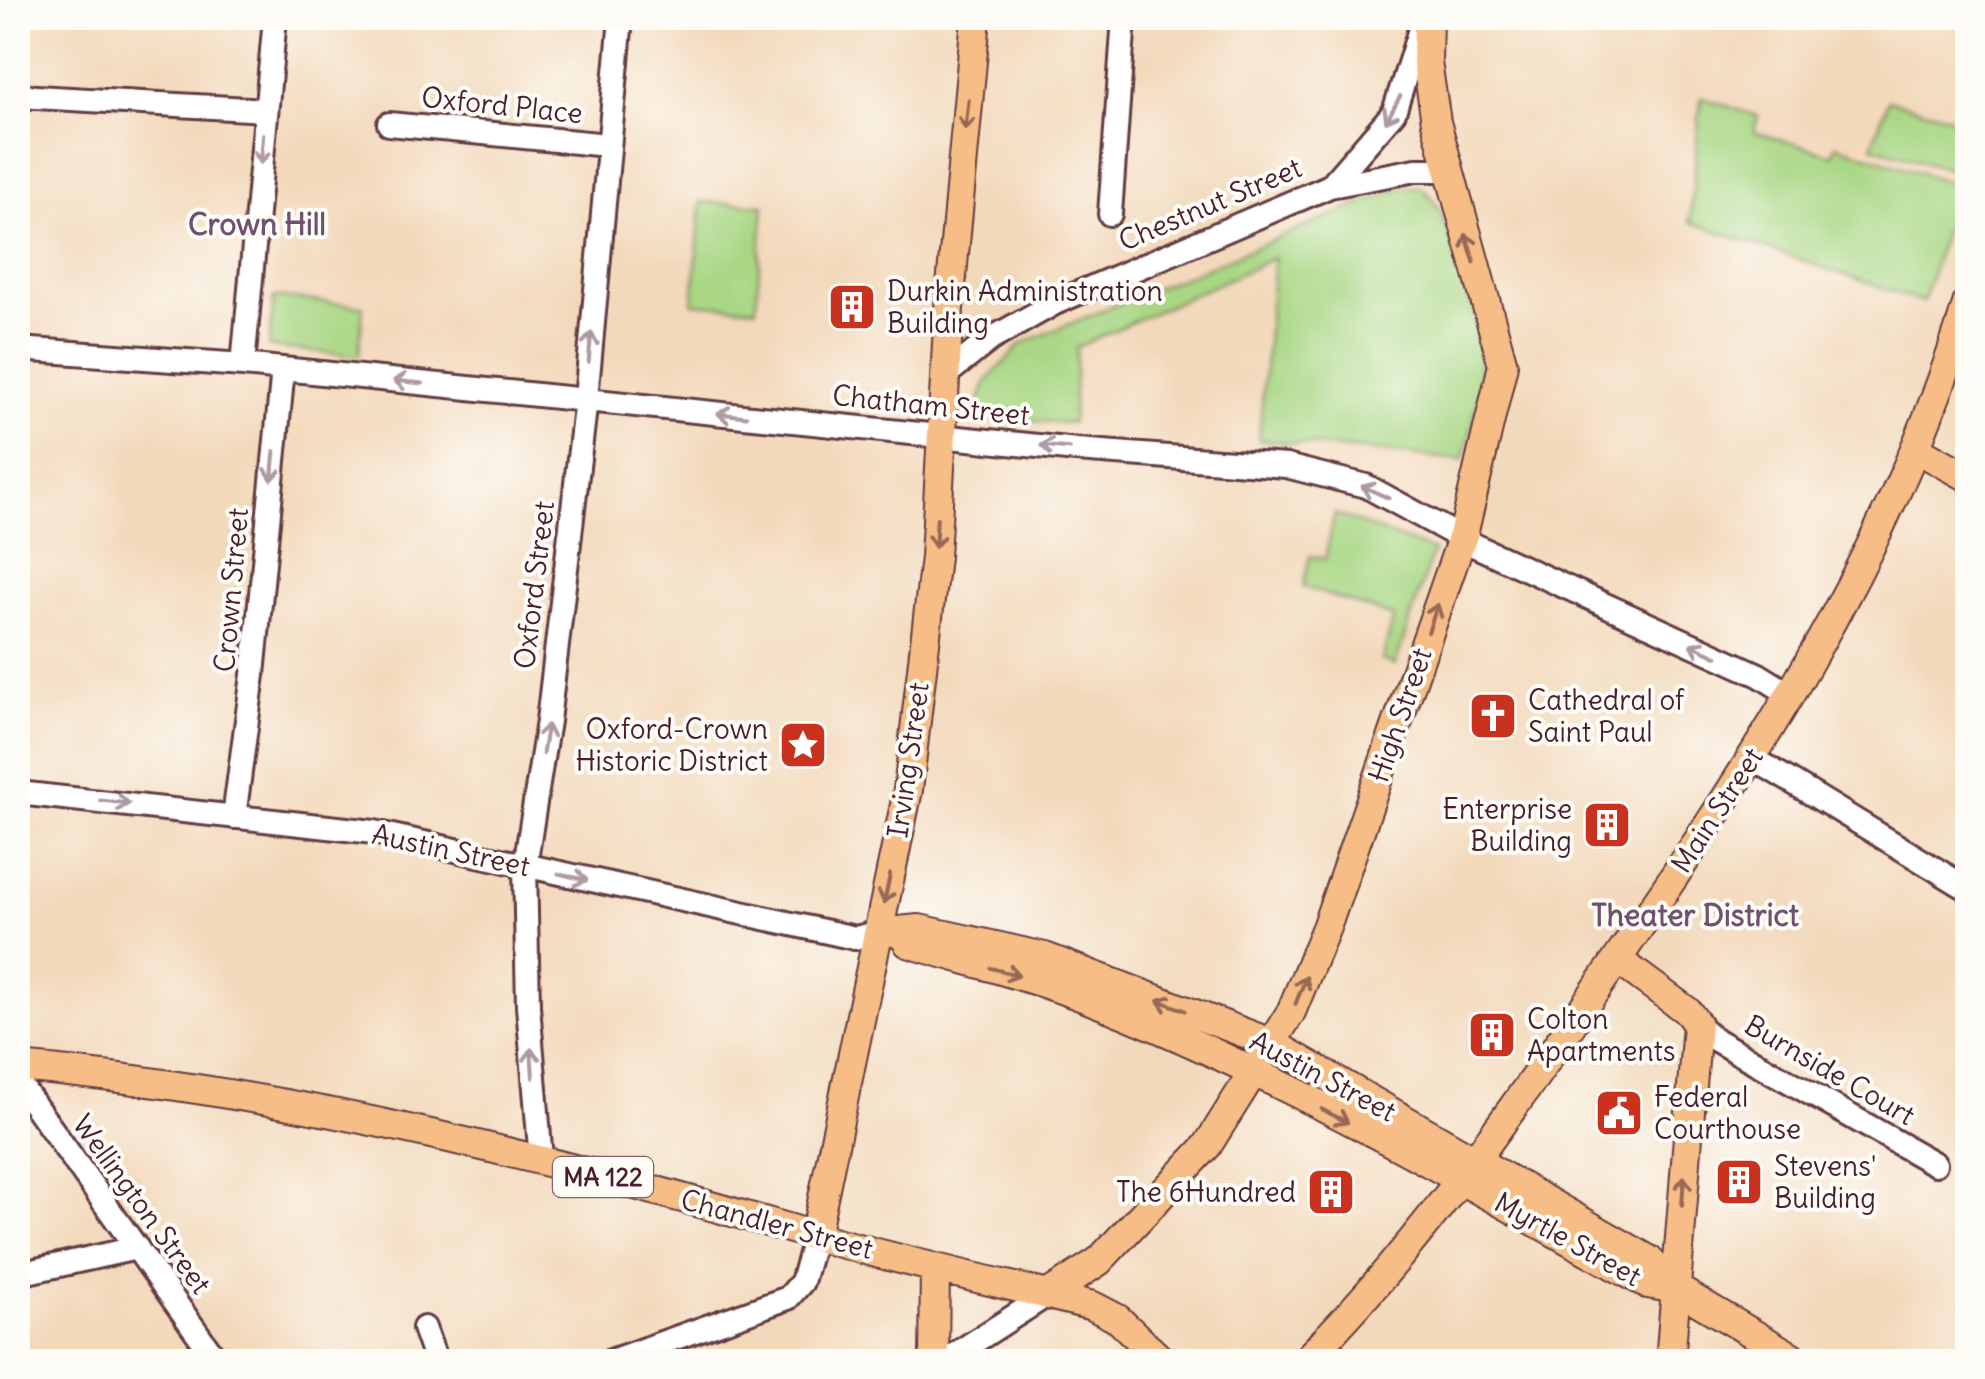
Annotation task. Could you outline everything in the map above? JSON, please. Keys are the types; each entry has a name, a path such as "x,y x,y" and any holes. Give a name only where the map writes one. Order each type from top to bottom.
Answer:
{"main road":[{"name":"Irving Street","path":"815,1236 908,790 935,557 944,376 976,18"},
{"name":"High Street","path":"1047,1295 1100,1262 1207,1146 1291,1012 1327,925 1463,535 1503,366 1500,342 1448,170 1427,62 1426,18"},
{"name":"Main Street","path":"1304,1362 1468,1170 1618,960 1791,694 1880,526 1914,448 1968,301"},
{"path":"1914,448 1968,478"},
{"name":"Austin Street","path":"878,934 920,929 1045,957 1271,1043 1468,1170"},
{"name":"Austin Street","path":"878,934 1083,997 1468,1170"},
{"path":"1618,960 1687,1011 1697,1024 1670,1362"},
{"name":"Chandler Street","path":"18,1068 252,1096 541,1160 815,1236 1093,1306 1118,1319 1163,1362"},
{"name":"Myrtle Street","path":"1468,1170 1647,1284 1677,1289 1801,1362"},
{"path":"934,1362 936,1268"}],"street":[{"path":"243,365 274,18"},
{"name":"Oxford Street","path":"541,1160 528,1006 526,866 548,722 586,399 620,18"},
{"path":"1110,214 1124,18"},
{"name":"Chestnut Street","path":"944,376 991,339 1055,303 1330,186 1394,112 1426,18"},
{"path":"18,96 266,110"},
{"name":"Oxford Place","path":"389,124 608,145"},
{"path":"1330,186 1416,170 1448,170"},
{"name":"Chatham Street","path":"18,349 243,365 940,436 1286,466 1366,486 1463,535 1478,547 1791,694"},
{"name":"Crown Street","path":"234,817 253,676 283,369"},
{"path":"1751,757 1968,889"},
{"name":"Austin Street","path":"18,793 374,832 856,938 878,934"},
{"name":"Burnside Court","path":"1697,1024 1714,1039 1935,1164"},
{"name":"Wellington Street","path":"18,1082 218,1362"},
{"name":"Irving Street","path":"608,1362 788,1298 802,1282 815,1236"},
{"path":"18,1274 137,1248"},
{"path":"943,1362 1047,1295"},
{"path":"424,1328 436,1362"}],"green space":[{"path":"1701,98 1758,116 1754,132 1833,155 1836,145 1958,185 1923,302 1690,222"},
{"path":"1888,100 1947,116 1962,125 1967,148 1959,172 1872,146"},
{"path":"1402,187 1422,188 1438,208 1472,307 1480,377 1463,460 1259,440 1274,258 1077,347 1072,423 973,418 987,381 1021,344"},
{"path":"701,202 764,205 756,308 693,303"},
{"path":"274,297 363,306 359,356 269,347"},
{"path":"1335,514 1433,551 1395,665 1382,660 1394,617 1303,587 1310,556 1325,559"}],"place":[{"name":"Durkin Administration Building","path":"852,307"},
{"name":"Cathedral of Saint Paul","path":"1493,716"},
{"name":"Oxford-Crown Historic District","path":"803,745"},
{"name":"Enterprise Building","path":"1607,825"},
{"name":"Colton Apartments","path":"1492,1035"},
{"name":"Federal Courthouse","path":"1619,1113"},
{"name":"Stevens' Building","path":"1739,1182"},
{"name":"The 6Hundred","path":"1331,1192"}],"district":[{"name":"Crown Hill","path":"257,225"},
{"name":"Theater District","path":"1695,916"}]}
